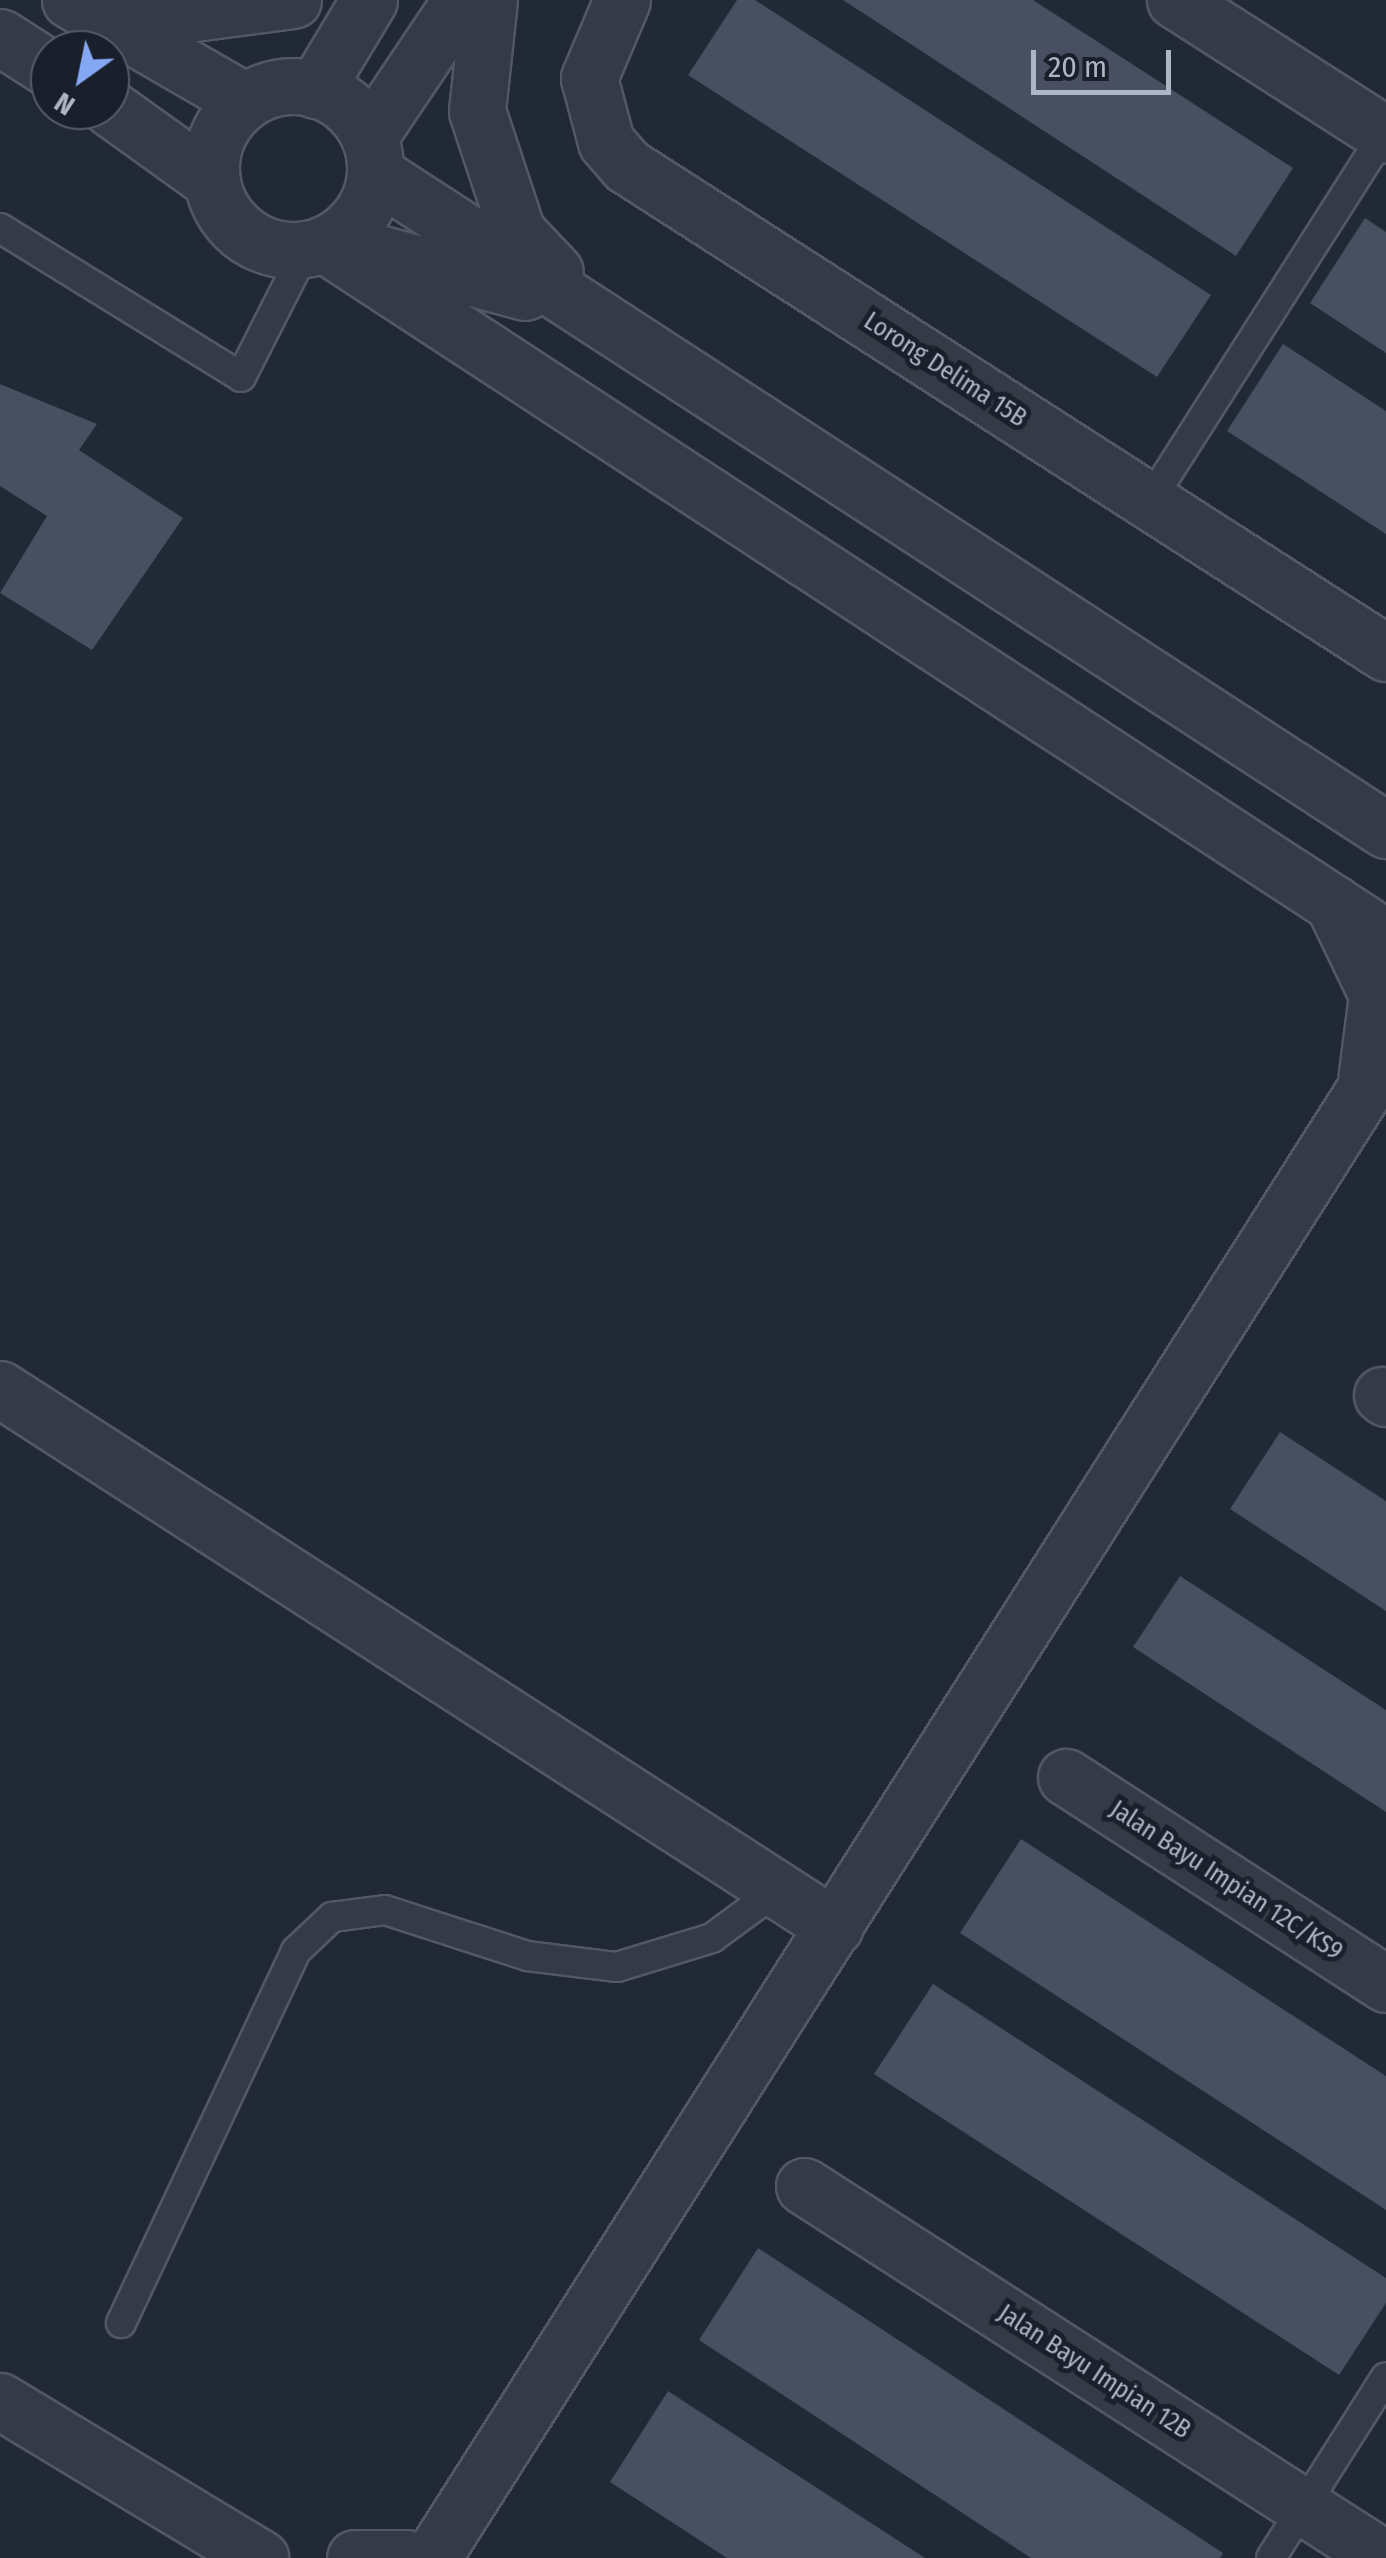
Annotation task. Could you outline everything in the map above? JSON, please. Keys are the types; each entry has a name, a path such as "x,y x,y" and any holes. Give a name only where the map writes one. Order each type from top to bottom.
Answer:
{"street":[{"path":"70,0 245,101"},
{"path":"95,0 179,15 294,0"},
{"path":"316,90 369,0"},
{"path":"321,245 365,208 372,155 461,0"},
{"path":"489,0 477,111 496,182 517,232 599,317"},
{"path":"1175,0 1385,134"},
{"name":"Lorong Delima 15B","path":"612,16 588,78 593,110 627,166 1386,653"},
{"path":"0,37 30,56"},
{"path":"212,181 214,145 245,101 279,87 316,90 347,108 372,155 599,317 1386,830"},
{"path":"130,122 212,181 238,228 270,246 321,245 476,275 599,317"},
{"path":"321,245 1386,938"},
{"path":"432,2558 1376,1080 1376,995 1332,902"},
{"path":"0,1389 836,1926"},
{"name":"Jalan Bayu Impian 12C/KS9","path":"1066,1777 1386,1984"},
{"name":"Jalan Bayu Impian 12B","path":"804,2186 1384,2558"},
{"path":"0,2401 260,2558"},
{"path":"355,2558 406,2558"}],"lane":[{"path":"1150,501 1385,134"},
{"path":"0,228 241,377 321,245"},
{"path":"120,2323 296,1950 332,1917 385,1910 526,1956 618,1967 712,1938 777,1890"},
{"path":"1271,2558 1386,2377"}],"building":[{"path":"737,0 755,0 1211,295 1157,377 688,75"},
{"path":"843,0 1033,0 1293,168 1236,256"},
{"path":"1365,218 1386,232 1386,353 1310,303"},
{"path":"1283,344 1386,411 1386,534 1227,431"},
{"path":"0,384 97,424 79,450 183,518 92,650 0,593 47,516 0,486"},
{"path":"1280,1432 1386,1501 1386,1611 1230,1509"},
{"path":"1180,1576 1386,1710 1386,1812 1133,1647"},
{"path":"1021,1839 1386,2076 1386,2210 960,1933"},
{"path":"933,1984 1386,2278 1386,2303 1339,2375 874,2074"},
{"path":"758,2248 1223,2553 1220,2558 1031,2558 699,2340"},
{"path":"668,2391 925,2558 727,2558 610,2482"}]}
